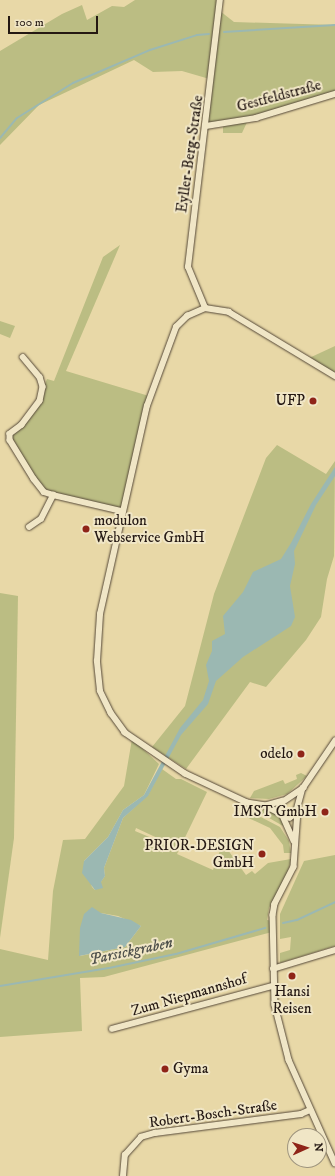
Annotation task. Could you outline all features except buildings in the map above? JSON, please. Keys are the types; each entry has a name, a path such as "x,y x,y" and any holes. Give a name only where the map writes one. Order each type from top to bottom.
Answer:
{"street":[{"name":"Eyller-Berg-Straße","path":"205,308 188,267 220,0"},
{"name":"Gestfeldstraße","path":"206,126 256,118 335,94"},
{"path":"298,809 292,817 283,815 266,806 247,803 184,774 167,764 125,733 111,714 99,684 100,614 122,511 147,406 176,327 187,316 205,308 229,312 335,376"},
{"path":"23,357 40,377 43,387 40,401 22,425 10,434 10,440 34,479 44,492 122,511"},
{"path":"28,527 41,519 53,495"},
{"path":"296,851 293,834 280,808 286,800 303,788 335,741"},
{"path":"303,788 298,809 294,867 275,904 272,969 273,986 279,1025 289,1060 310,1110 335,1163"},
{"path":"266,806 286,800 294,801 298,809"},
{"path":"272,969 335,950"},
{"name":"Zum Niepmannshof","path":"112,1029 273,986"},
{"name":"Robert-Bosch-Straße","path":"123,1176 125,1155 141,1137 155,1133 301,1114 310,1110"}],"green space":[{"path":"135,0 221,0 220,11 234,22 335,25 335,94 249,118 242,133 223,133 223,123 206,125 213,80 182,71 153,72 134,60 39,105 0,145 0,51 62,14 82,5 87,20 112,6 124,7"},
{"path":"120,245 66,371 149,396 122,511 44,492 20,460 10,434 31,414 47,379 54,381 103,257"},
{"path":"0,321 15,326 10,338 0,334"},
{"path":"335,346 335,373 307,359"},
{"path":"277,445 326,474 335,461 334,556 327,579 321,617 306,640 266,687 250,682 186,769 152,747 185,706 214,594 266,458"},
{"path":"0,593 18,596 14,838 0,938"},
{"path":"132,739 159,764 144,795 123,810 108,837 84,861 92,887 95,890 105,876 104,868 123,818 148,795 162,769 176,779 181,779 207,792 177,854 213,870 224,839 229,842 225,846 246,875 252,871 255,874 268,863 291,859 288,872 269,908 267,920 273,921 272,932 104,977 80,978 82,1031 0,1037 0,949 48,960 53,891 63,840 85,839 124,786","holes":["136,828 166,842 166,844 135,831","101,913 118,916 141,926 125,947 80,956"]},
{"path":"301,773 307,776 287,794 269,799 250,798 254,791 283,780 285,784 297,779 296,775"},
{"path":"250,807 276,813 286,824 283,826"},
{"path":"247,810 280,827 289,841 291,853 284,853 283,845 270,828 244,816"},
{"path":"335,855 335,946 280,963 280,953 290,950 291,937 280,939 280,914 304,861"}],"water":[{"path":"335,467 335,476 316,505 294,551 295,564 290,586 295,617 291,626 243,657 216,681 208,704 181,735 148,796 123,818 104,868 105,876 101,882 103,888 95,890 82,873 84,861 108,837 123,810 144,795 180,728 203,700 209,681 206,665 212,651 212,641 225,634 223,616 243,592 253,572 281,559 311,504"},
{"path":"92,907 101,913 131,920 141,926 125,947 79,956 80,928 84,914"}],"waterway":[{"path":"224,32 335,25"},
{"path":"0,138 17,118 73,83 150,50 197,35 209,34"},
{"name":"Parsickgraben","path":"283,923 297,920 335,902"},
{"name":"Parsickgraben","path":"0,986 109,968 176,954 265,928"}],"place":[{"name":"UFP","path":"313,401"},
{"name":"modulon Webservice GmbH","path":"86,529"},
{"name":"odelo","path":"301,754"},
{"name":"IMST GmbH","path":"325,812"},
{"name":"PRIOR-DESIGN GmbH","path":"262,854"},
{"name":"Hansi Reisen","path":"292,976"},
{"name":"Gyma","path":"165,1069"}]}
